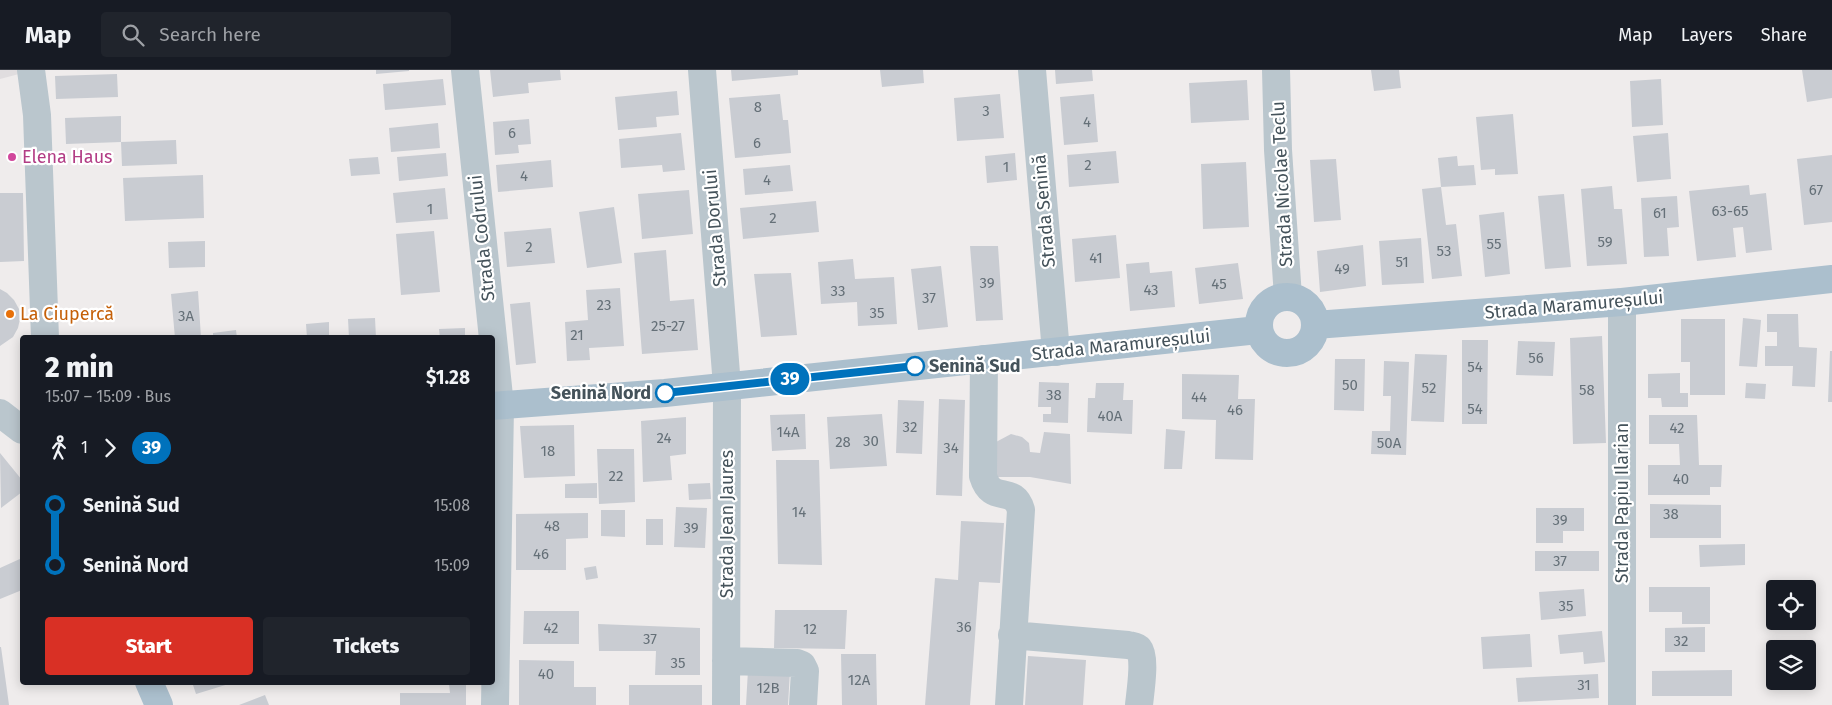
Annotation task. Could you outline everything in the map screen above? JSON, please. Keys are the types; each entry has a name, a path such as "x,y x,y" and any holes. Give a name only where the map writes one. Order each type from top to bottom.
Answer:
{"main road":[{"name":"Strada Maramureșului","path":"1315,325 1622,302 1832,279"},
{"path":"1288,297 1302,302 1309,308 1314,316 1315,325 1314,335 1309,343 1294,353 1286,354 1276,352 1267,347 1258,330 1258,321 1267,304 1275,299 1288,297"},
{"name":"Strada Maramureșului","path":"496,406 728,386 1258,330"},
{"path":"150,685 160,705"}],"street":[{"path":"31,70 37,115 45,335"},
{"name":"Strada Codrului","path":"465,70 489,335"},
{"name":"Strada Dorului","path":"702,70 728,386"},
{"name":"Strada Senină","path":"1032,70 1056,352"},
{"name":"Strada Nicolae Teclu","path":"1276,70 1278,150 1288,297"},
{"name":"Strada Papiu Ilarian","path":"1622,302 1622,705"},
{"path":"984,359 983,476 986,486 992,491 1012,496 1018,502 1020,510 1009,705"},
{"name":"Strada Jean Jaures","path":"726,705 728,386"},
{"name":"Strada Codrului","path":"495,705 496,406"},
{"path":"0,413 20,428"},
{"path":"1012,635 1136,647 1141,650 1143,658 1139,705"},
{"path":"726,661 797,663 802,665 805,672 803,705"}],"shaded area":[{"path":"0,70 19,70 19,74 0,79"}],"building":[{"path":"376,70 409,70 409,71 376,74"},
{"path":"490,70 560,70 561,80 528,83 529,93 493,97"},
{"path":"731,70 798,70 798,75 732,81"},
{"path":"880,70 923,70 924,83 882,87"},
{"path":"1055,70 1092,70 1093,81 1056,84"},
{"path":"1371,70 1399,70 1401,88 1374,91"},
{"path":"1802,70 1832,70 1832,98 1807,102"},
{"path":"117,74 118,97 56,99 55,76"},
{"path":"443,79 446,105 385,110 383,84"},
{"path":"1661,79 1663,125 1632,127 1630,81"},
{"path":"1247,80 1249,120 1191,123 1189,83"},
{"path":"677,91 679,115 656,117 657,127 618,130 615,97"},
{"path":"780,94 783,120 788,120 791,153 735,158 729,98"},
{"path":"1000,94 1004,138 957,141 954,98"},
{"path":"1094,94 1098,142 1064,145 1060,97"},
{"path":"1513,114 1518,174 1495,175 1495,169 1481,170 1476,117"},
{"path":"121,116 121,142 66,144 65,118"},
{"path":"529,119 531,144 518,145 519,153 495,155 493,122"},
{"path":"438,123 440,148 391,152 389,128"},
{"path":"681,133 685,170 663,172 662,165 621,168 619,139"},
{"path":"1668,133 1671,179 1637,182 1633,136"},
{"path":"176,140 177,164 122,166 121,142"},
{"path":"1116,151 1119,183 1069,187 1067,155"},
{"path":"446,153 448,176 399,181 397,157"},
{"path":"1015,153 1017,180 987,183 985,156"},
{"path":"1832,155 1832,222 1804,225 1797,159"},
{"path":"1457,156 1458,166 1474,165 1476,185 1441,187 1438,158"},
{"path":"378,157 380,174 351,176 349,159"},
{"path":"1336,159 1341,220 1314,222 1310,160"},
{"path":"551,160 553,187 498,192 496,165"},
{"path":"1246,162 1249,227 1203,229 1201,164"},
{"path":"790,165 793,191 745,195 743,169"},
{"path":"203,175 204,218 125,221 123,178"},
{"path":"1749,185 1750,195 1766,193 1772,250 1746,253 1743,227 1733,228 1736,257 1697,261 1689,191"},
{"path":"1612,186 1614,209 1622,209 1627,264 1587,266 1581,189"},
{"path":"1441,187 1446,225 1456,224 1462,276 1432,279 1422,189"},
{"path":"445,188 448,219 396,223 393,193"},
{"path":"689,190 693,234 642,239 638,194"},
{"path":"0,193 23,193 24,261 0,262"},
{"path":"1564,194 1571,267 1545,269 1538,196"},
{"path":"1677,196 1679,227 1667,228 1669,256 1644,257 1641,198"},
{"path":"816,201 819,232 743,239 740,208"},
{"path":"614,207 622,263 587,268 579,212"},
{"path":"1504,212 1510,274 1485,277 1479,215"},
{"path":"551,228 555,263 507,267 504,232"},
{"path":"434,231 440,292 401,295 396,234"},
{"path":"1116,235 1120,278 1075,282 1072,239"},
{"path":"1421,238 1424,283 1382,285 1379,241"},
{"path":"205,241 205,267 169,268 168,242"},
{"path":"1363,245 1366,286 1320,292 1317,251"},
{"path":"970,246 998,246 1003,320 976,321"},
{"path":"666,250 670,301 694,299 698,350 642,354 634,253"},
{"path":"853,259 855,279 894,277 897,324 858,326 857,302 821,304 818,262"},
{"path":"1149,262 1150,273 1172,271 1175,307 1130,311 1126,264"},
{"path":"1238,263 1243,299 1199,304 1195,268"},
{"path":"941,266 948,327 918,330 911,269"},
{"path":"791,273 797,335 761,337 754,274"},
{"path":"620,288 624,346 589,348 590,360 567,361 565,322 588,320 586,290"},
{"name":"La Ciupercă","path":"0,289 14,300 19,309 20,319 13,337 0,346"},
{"path":"198,291 201,335 175,335 171,294"},
{"path":"530,302 536,363 516,365 510,304"},
{"path":"1767,314 1798,314 1799,347 1817,348 1815,387 1792,386 1793,366 1765,366 1765,346 1777,346 1777,332 1767,332"},
{"path":"375,318 376,335 349,335 348,319"},
{"path":"1743,318 1761,320 1757,367 1739,366"},
{"path":"1681,319 1725,319 1725,395 1690,395 1690,362 1681,362"},
{"path":"329,322 329,335 307,335 306,324"},
{"path":"465,328 465,335 440,335 439,329"},
{"path":"236,330 237,335 213,335 213,333"},
{"path":"1602,336 1606,443 1573,444 1570,338"},
{"path":"1462,340 1488,340 1487,424 1462,424"},
{"path":"1518,341 1555,342 1553,376 1516,375"},
{"path":"1830,351 1832,351 1832,402 1828,402"},
{"path":"1415,354 1447,355 1444,422 1411,421"},
{"path":"1335,359 1365,359 1364,411 1334,410"},
{"path":"1384,361 1409,362 1406,455 1371,454 1372,431 1390,431 1391,396 1383,396"},
{"path":"1680,373 1680,393 1688,393 1688,407 1662,407 1661,398 1648,398 1648,374"},
{"path":"1182,374 1239,375 1238,399 1255,399 1253,460 1215,459 1216,420 1182,419"},
{"path":"1039,382 1069,383 1068,423 1043,422 1043,414 1051,414 1051,407 1038,407"},
{"path":"1096,383 1124,383 1123,400 1133,400 1132,434 1087,432 1088,398 1095,398"},
{"path":"1746,383 1766,384 1765,399 1745,398"},
{"path":"939,399 965,400 962,496 936,495"},
{"path":"898,400 924,401 922,454 896,453"},
{"path":"805,414 806,449 772,451 770,415"},
{"path":"882,414 887,466 830,469 827,417"},
{"path":"1649,415 1697,415 1699,465 1722,465 1721,487 1710,487 1710,495 1648,495 1648,465 1680,465 1679,444 1649,444"},
{"path":"686,417 686,454 670,456 672,480 643,482 641,421"},
{"path":"574,425 575,476 524,478 520,426"},
{"path":"1166,429 1185,431 1182,469 1164,469"},
{"path":"1044,432 1070,434 1071,484 1030,477 996,477 996,442 1011,434 1022,437 1029,443 1030,452 1040,453"},
{"path":"597,449 634,449 635,502 599,504"},
{"path":"0,453 20,478 20,494 1,508"},
{"path":"776,460 819,460 822,565 778,564"},
{"path":"597,483 597,498 565,498 565,484"},
{"path":"710,483 711,499 689,500 688,484"},
{"path":"1650,504 1721,505 1721,538 1650,538"},
{"path":"676,507 707,508 705,548 674,547"},
{"path":"1536,508 1584,508 1584,531 1563,531 1563,543 1536,543"},
{"path":"601,510 625,510 625,537 601,536"},
{"path":"588,513 588,538 566,539 566,570 516,570 516,514"},
{"path":"646,519 663,519 663,545 646,545"},
{"path":"961,521 1004,523 1000,583 979,582 970,705 925,705 935,578 958,580"},
{"path":"1745,544 1745,565 1700,567 1699,545"},
{"path":"1535,551 1599,551 1599,571 1535,571"},
{"path":"20,559 20,591 0,599 0,568"},
{"path":"596,566 598,578 586,580 584,568"},
{"path":"1649,587 1710,587 1710,624 1682,624 1682,612 1649,612"},
{"path":"1584,589 1586,616 1541,620 1539,592"},
{"path":"775,610 847,610 845,649 774,648"},
{"path":"524,611 579,611 579,644 523,644"},
{"path":"598,624 700,628 700,675 655,675 656,651 599,651"},
{"path":"1705,627 1705,652 1665,652 1665,628"},
{"path":"1602,631 1605,662 1584,664 1583,652 1560,654 1558,635"},
{"path":"1530,634 1532,667 1483,669 1481,637"},
{"path":"1,647 9,705 0,705"},
{"path":"841,654 876,654 877,705 842,705"},
{"path":"1028,656 1086,660 1083,705 1025,705"},
{"path":"519,660 574,661 574,687 596,687 596,705 519,705"},
{"path":"748,670 790,671 788,705 746,705"},
{"path":"1732,670 1732,696 1652,696 1652,671"},
{"path":"1598,674 1599,698 1518,702 1516,678"},
{"path":"193,685 225,685 196,694"},
{"path":"449,685 466,685 466,705 400,705 400,693 450,693"},
{"path":"629,685 702,685 702,705 629,705"},
{"path":"265,695 269,705 239,705"}],"bus line":[{"name":"39","path":"665,393 915,366"}],"place":[{"name":"Elena Haus","path":"12,157"},
{"name":"La Ciupercă","path":"10,314"},
{"name":"Senină Sud","path":"915,366"},
{"name":"Senină Nord","path":"665,393"}]}
